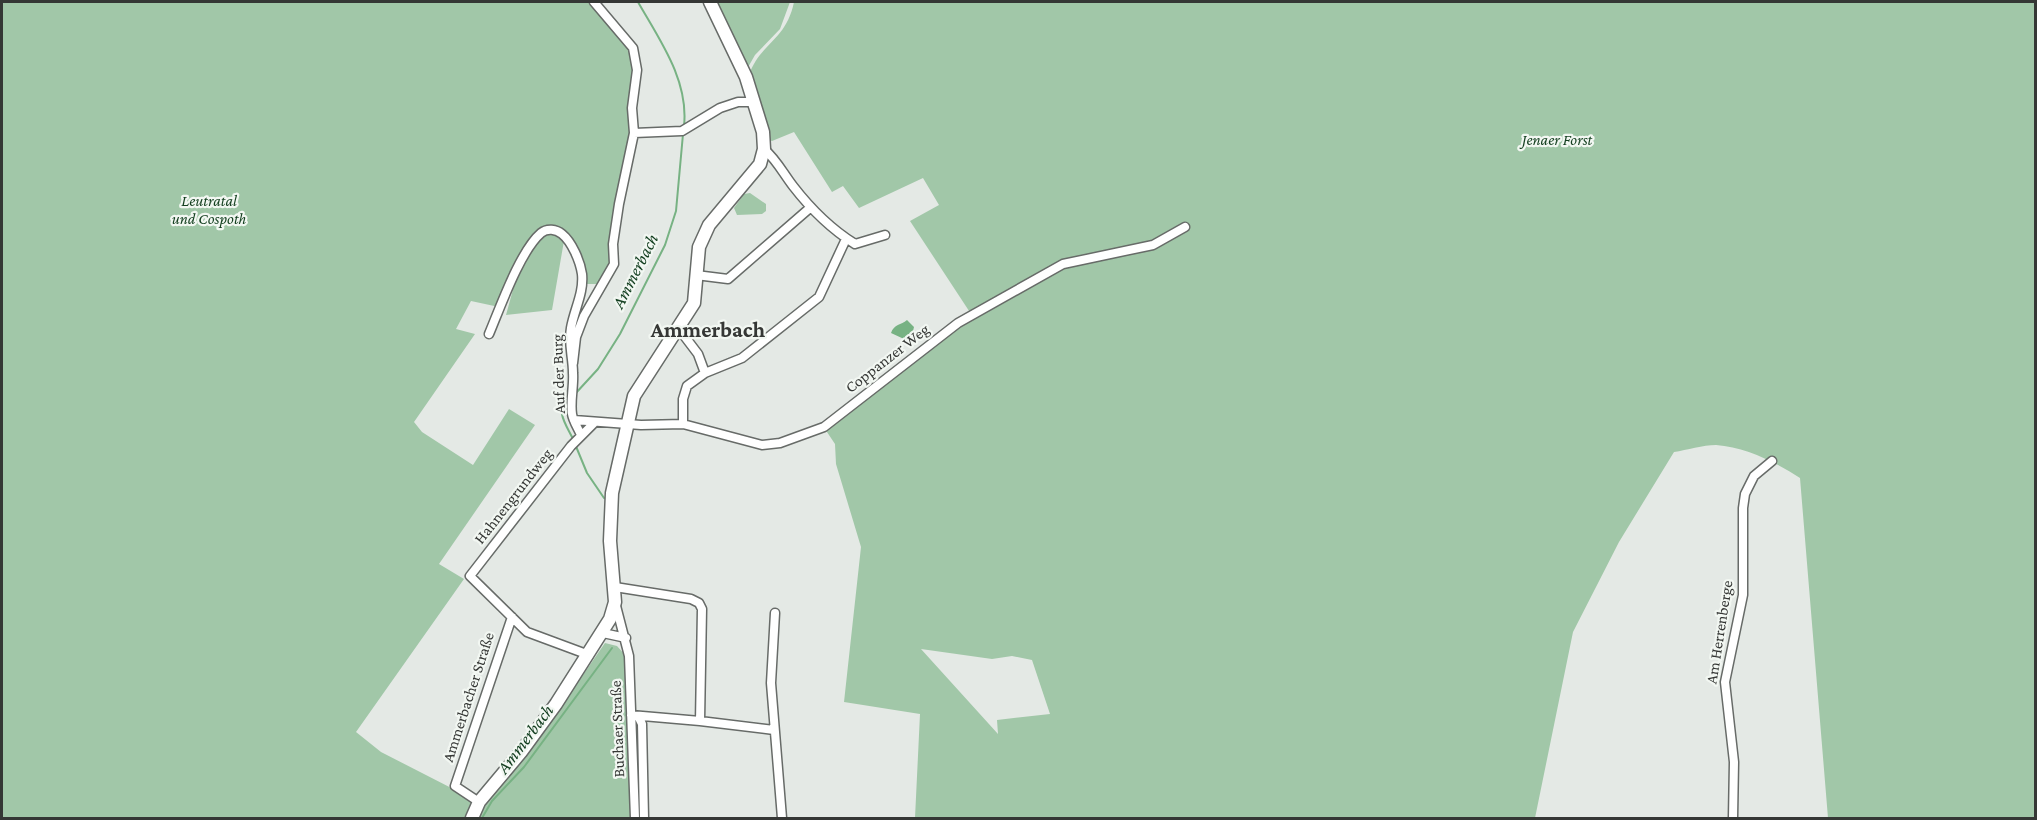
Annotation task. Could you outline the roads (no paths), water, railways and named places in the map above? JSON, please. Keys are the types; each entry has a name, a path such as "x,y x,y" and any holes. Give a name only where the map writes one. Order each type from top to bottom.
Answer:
{"main road":[{"path":"472,819 479,802 530,740 603,633 615,602 610,541 612,493 629,423 629,414 638,388 694,303 699,248 708,225 760,164 764,149 763,132 734,47 710,2"}],"street":[{"path":"573,363 576,337 584,316 614,264 613,244 619,204 634,133 632,108 637,70 633,48 594,2"},
{"path":"634,133 681,131 720,108 738,102 753,102"},
{"path":"764,149 774,158 811,207 846,239 855,244 885,235"},
{"path":"696,275 728,279 811,207"},
{"name":"Coppanzer Weg","path":"595,422 683,424 762,445 780,443 816,431 958,323 1063,264 1153,245 1185,227"},
{"name":"Auf der Burg","path":"489,334 521,262 542,231 551,229 559,231 566,237 582,274 580,298 570,338 574,420 595,422"},
{"path":"683,424 683,399 687,386 705,373 742,358 819,297 846,239"},
{"path":"679,329 698,354 705,373"},
{"path":"574,420 576,440"},
{"name":"Hahnengrundweg","path":"470,576 576,440 595,422"},
{"name":"Am Herrenberge","path":"1732,819 1734,762 1725,682 1743,595 1743,508 1749,484 1754,476 1772,461"},
{"name":"Ammerbacher Straße","path":"470,576 527,632 589,655"},
{"path":"615,586 691,599 699,603 700,721"},
{"name":"Buchaer Straße","path":"615,602 626,638 635,716 636,819"},
{"path":"775,613 771,683 782,819"},
{"name":"Ammerbacher Straße","path":"479,802 455,786 512,617"},
{"path":"603,633 626,638"},
{"path":"635,716 774,730"},
{"name":"Buchaer Straße","path":"635,716 642,724 644,819"}],"waterway":[{"name":"Ammerbach","path":"638,2 663,45 677,76 682,92 684,126"},
{"name":"Ammerbach","path":"575,394 598,369 620,334 665,245 676,211 683,134"},
{"name":"Ammerbach","path":"568,399 564,403 562,413 573,439"},
{"name":"Ammerbach","path":"575,444 587,473 604,498"},
{"name":"Ammerbach","path":"482,818 492,801 524,767 612,648"}],"district":[{"name":"Ammerbach","path":"708,329"}],"park label":[{"name":"Jenaer Forst","path":"1557,139"},
{"name":"Leutratal und Cospoth","path":"209,209"}]}
